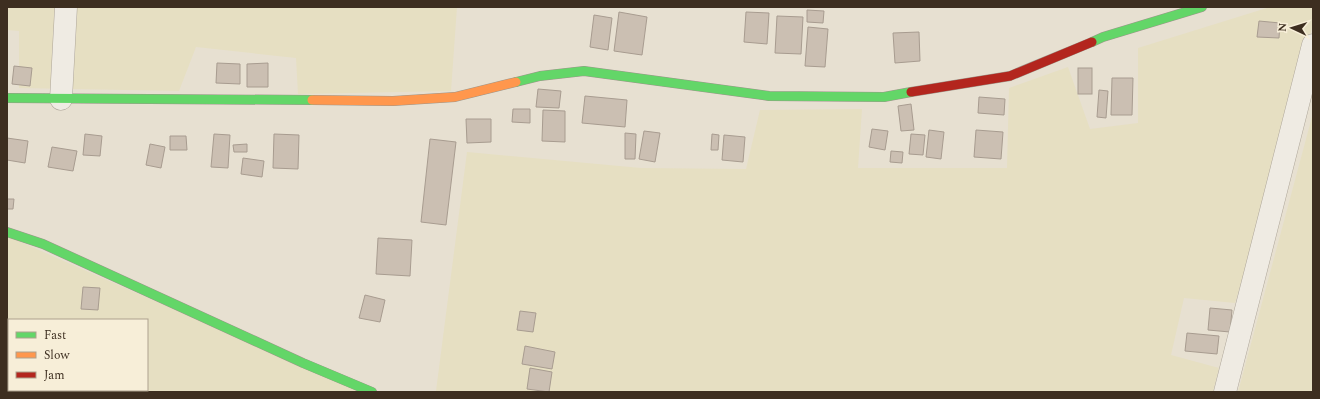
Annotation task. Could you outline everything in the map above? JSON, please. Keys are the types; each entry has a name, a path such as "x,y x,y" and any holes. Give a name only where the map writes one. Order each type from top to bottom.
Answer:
{"street":[{"path":"61,98 66,7"},
{"path":"7,98 394,101 455,97 540,76 584,71 769,96 884,96 1010,76 1103,37 1196,8"},
{"path":"1225,392 1313,45"},
{"path":"7,232 43,244 303,363 372,392"}],"shaded area":[{"path":"7,7 457,7 451,91 298,94 296,58 196,47 179,91 19,88 19,31 7,30"},
{"path":"1270,7 1313,7 1313,23 1288,130 1235,303 1184,298 1171,355 1219,368 1213,392 436,391 467,152 641,168 746,169 760,110 862,109 858,168 1007,168 1009,88 1068,67 1090,129 1138,123 1138,48"},
{"path":"1313,113 1313,392 1238,392"},
{"path":"7,236 362,392 7,392"}],"building":[{"path":"807,10 824,11 823,23 807,22"},
{"path":"619,12 647,17 642,55 614,51"},
{"path":"746,12 769,13 767,44 744,42"},
{"path":"594,15 612,18 608,50 590,47"},
{"path":"777,16 803,17 801,54 775,53"},
{"path":"1259,21 1280,23 1279,38 1257,37"},
{"path":"808,27 828,29 825,67 805,66"},
{"path":"919,32 920,61 895,63 893,33"},
{"path":"217,63 240,64 240,84 216,83"},
{"path":"268,63 268,87 247,87 247,64"},
{"path":"14,66 32,68 30,86 12,84"},
{"path":"1078,68 1092,68 1092,94 1078,94"},
{"path":"1112,78 1133,78 1132,115 1111,115"},
{"path":"538,89 561,91 559,108 536,107"},
{"path":"1099,90 1108,91 1106,118 1097,117"},
{"path":"585,96 627,100 625,127 582,123"},
{"path":"979,97 1005,99 1004,115 978,113"},
{"path":"911,104 914,130 901,131 898,106"},
{"path":"513,109 530,109 530,123 512,122"},
{"path":"543,110 565,111 565,142 542,141"},
{"path":"466,119 491,119 491,142 467,143"},
{"path":"872,129 888,131 885,150 869,147"},
{"path":"929,130 944,132 941,159 926,157"},
{"path":"976,130 1003,132 1001,159 974,157"},
{"path":"644,131 660,133 655,162 639,159"},
{"path":"625,133 636,134 635,159 625,159"},
{"path":"85,134 102,136 100,156 83,155"},
{"path":"214,134 230,135 228,168 211,167"},
{"path":"274,134 299,135 298,169 273,168"},
{"path":"712,134 719,135 718,150 711,150"},
{"path":"911,134 925,135 923,155 909,154"},
{"path":"724,135 745,137 743,162 722,160"},
{"path":"170,136 186,136 187,150 170,150"},
{"path":"7,138 28,141 25,163 7,160"},
{"path":"430,139 456,142 446,225 421,222"},
{"path":"150,144 165,147 161,168 146,165"},
{"path":"247,144 247,152 234,152 233,145"},
{"path":"52,147 77,151 73,171 48,167"},
{"path":"891,151 903,152 902,163 890,162"},
{"path":"243,158 264,161 262,177 241,174"},
{"path":"7,199 14,199 13,209 7,209"},
{"path":"378,238 412,240 410,276 376,274"},
{"path":"83,287 100,288 98,310 81,309"},
{"path":"365,295 385,300 380,322 359,318"},
{"path":"1210,308 1232,310 1230,332 1208,330"},
{"path":"520,311 536,313 533,332 517,330"},
{"path":"1187,333 1219,336 1217,354 1185,351"},
{"path":"525,346 555,352 552,369 522,364"},
{"path":"530,368 552,372 549,392 527,389"}],"traffic: fast":[{"path":"1092,42 1103,37 1202,7"},
{"path":"516,82 540,76 584,71 769,96 884,97 911,92"},
{"path":"7,98 312,100"},
{"path":"7,232 43,244 303,363 372,392"}],"traffic: slow":[{"path":"312,100 393,101 455,97 516,82"}],"traffic: jam":[{"path":"911,92 1010,76 1092,42"}]}
